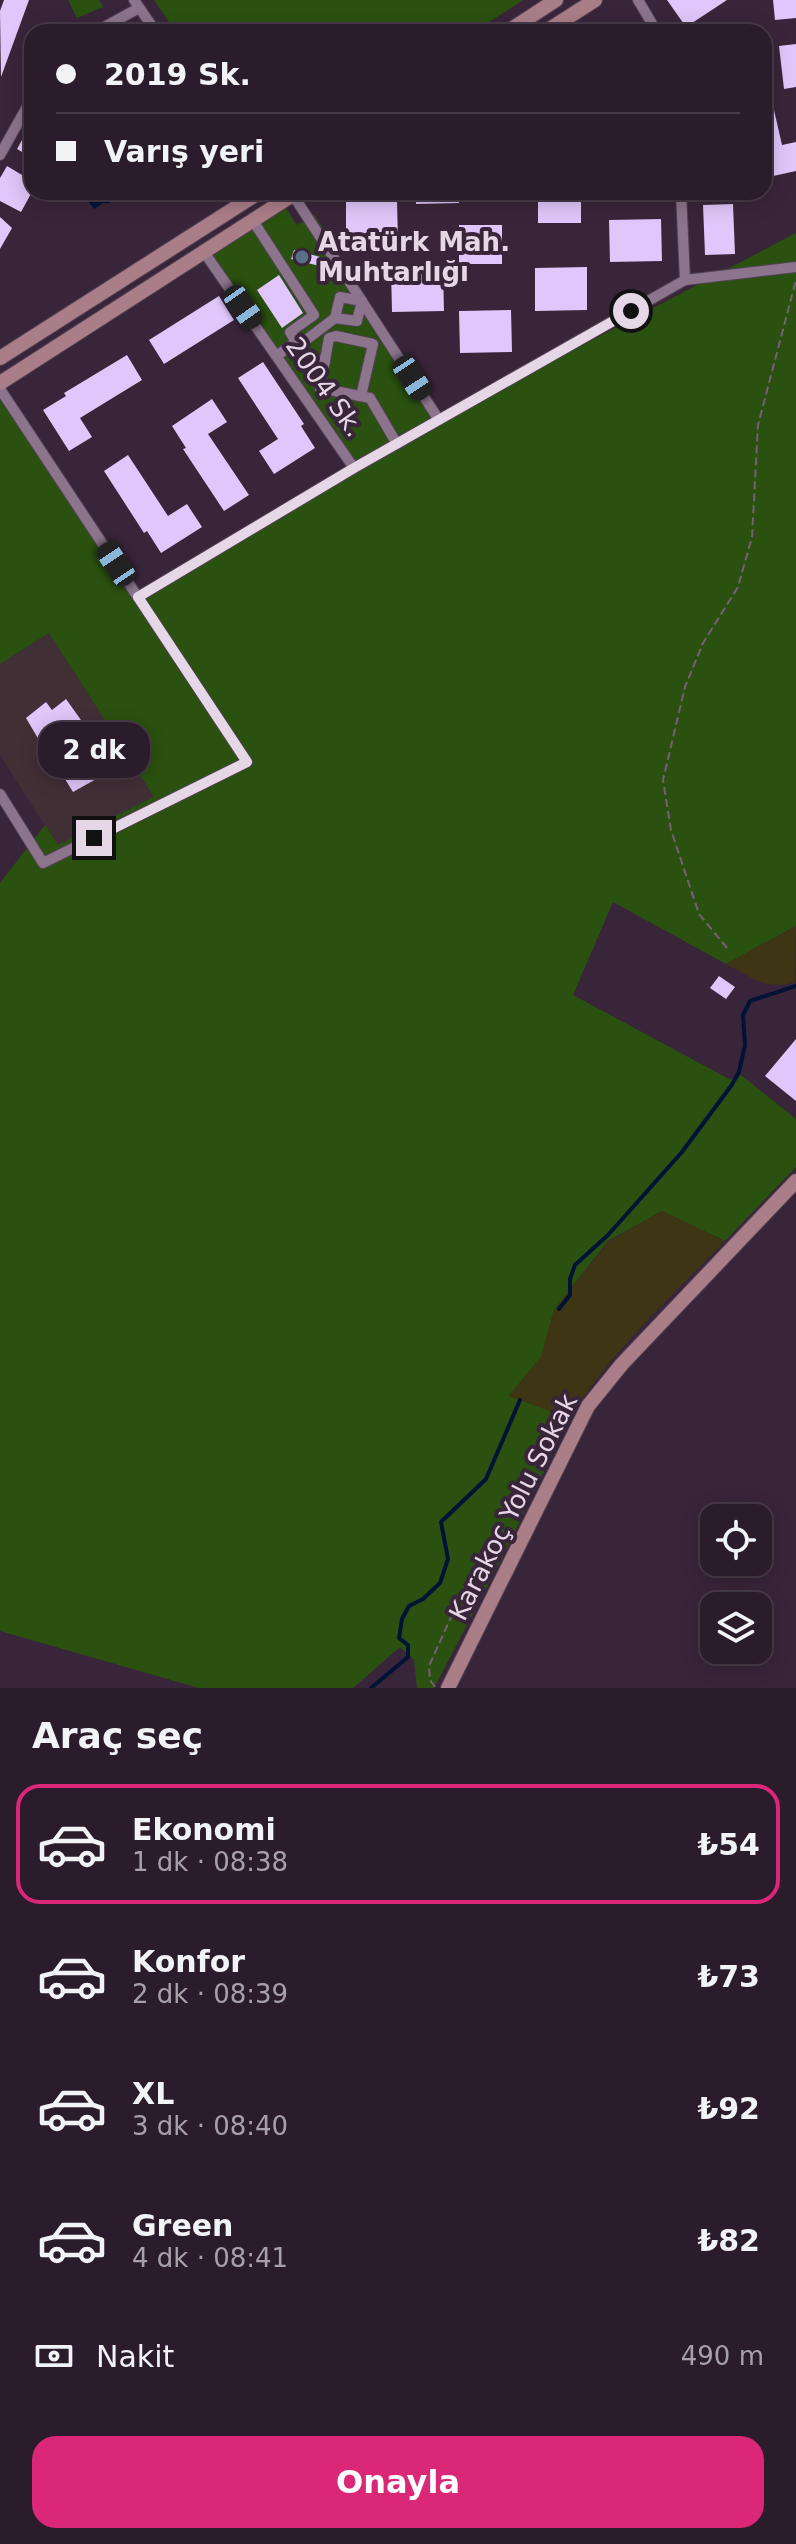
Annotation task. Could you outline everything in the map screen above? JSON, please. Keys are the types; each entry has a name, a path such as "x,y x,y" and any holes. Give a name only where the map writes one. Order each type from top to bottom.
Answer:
{"street":[{"path":"519,24 556,0"},
{"path":"558,24 595,0"},
{"path":"638,0 652,24"},
{"path":"107,24 137,4 151,24"},
{"path":"0,155 24,112"},
{"path":"0,358 250,200"},
{"path":"270,200 275,206"},
{"path":"0,383 284,200"},
{"path":"299,200 439,420"},
{"path":"681,200 685,280"},
{"path":"257,227 314,315 290,332 306,357 325,362"},
{"name":"2004 Sk.","path":"204,252 354,468"},
{"path":"278,260 291,264"},
{"path":"138,597 354,468 685,280 796,267"},
{"path":"335,318 340,297 362,301"},
{"path":"277,356 335,318 357,321 362,301"},
{"path":"361,396 373,344 336,336 329,338 320,388 370,398 397,444"},
{"path":"0,389 247,762 43,863 0,794"},
{"name":"Karakoç Yolu Sokak","path":"448,1688 588,1406 622,1364 796,1181"}],"path":[{"path":"727,948 699,914 671,830 663,780 685,687 703,643 738,587 752,537 758,425 796,278"},
{"path":"436,1688 430,1680 429,1666 466,1584"}],"shaded area":[{"path":"49,633 154,797 58,846 0,755 0,664"}],"green space":[{"path":"68,0 99,0 103,7 77,18"},
{"path":"154,0 523,0 486,24 170,24"},
{"path":"286,208 297,225 314,214 440,420 796,233 796,926 726,964 613,902 573,995 731,1080 741,1075 796,1119 796,1167 725,1241 662,1211 608,1241 554,1310 541,1357 509,1396 570,1418 434,1688 417,1688 414,1660 400,1647 353,1688 199,1688 0,1631 0,883 45,825 58,845 154,797 49,633 0,664 0,393 138,597 354,468 209,258"}],"sand":[{"path":"796,926 795,982 767,984 726,964"},
{"path":"662,1211 725,1241 623,1348 570,1418 509,1396 541,1357 554,1310 608,1242"}],"water":[{"path":"88,200 111,200 110,203 103,203 94,209"}],"building":[{"path":"4,0 29,0 1,77 0,11"},
{"path":"667,0 727,0 691,24 684,24"},
{"path":"773,0 796,0 796,18 775,20"},
{"path":"796,44 796,87 784,89 779,46"},
{"path":"772,110 782,145 796,142 796,171 772,176"},
{"path":"24,136 24,153 17,149"},
{"path":"7,166 24,176 24,200 28,200 21,212 0,201 0,178"},
{"path":"397,200 398,242 346,243 346,201"},
{"path":"416,200 459,200 459,203 416,204"},
{"path":"538,200 581,200 581,223 538,223"},
{"path":"733,204 735,254 705,255 703,205"},
{"path":"0,217 12,228 0,249"},
{"path":"661,219 662,261 610,262 609,220"},
{"path":"459,225 502,225 502,264 459,264"},
{"name":"Atatürk Mah. Muhtarlığı","path":"294,250 324,258 328,268 291,259"},
{"path":"587,267 587,310 535,311 535,268"},
{"path":"443,269 444,311 392,312 391,270"},
{"path":"279,275 303,313 282,328 257,290"},
{"path":"219,296 234,320 164,364 149,340"},
{"path":"511,310 512,352 460,353 459,311"},
{"path":"127,355 142,380 80,418 92,437 69,451 43,410 66,396 64,393"},
{"path":"263,362 304,424 301,426 315,448 274,474 259,451 278,439 238,378"},
{"path":"212,399 227,422 208,434 249,495 224,511 183,449 186,448 172,426"},
{"path":"128,455 168,516 187,504 202,527 161,553 147,531 144,533 104,471"},
{"path":"66,699 81,720 76,724 89,743 93,740 107,762 95,771 98,778 73,792 55,763 62,757 52,742 43,747 26,718 46,702 52,710"},
{"path":"719,976 735,987 726,999 710,988"},
{"path":"796,1039 796,1101 765,1076"}],"waterway":[{"path":"559,1309 570,1295 570,1279 575,1265 608,1235 682,1152 731,1086 739,1072 745,1045 743,1015 750,1001 796,986"},
{"path":"371,1688 408,1657 408,1645 399,1638 402,1619 409,1606 423,1599 440,1583 448,1559 441,1522 486,1479 520,1400"}],"place":[{"name":"Atatürk Mah. Muhtarlığı","path":"302,257"}],"route":[{"path":"94,838 247,762 138,597 354,468 631,311"}]}
